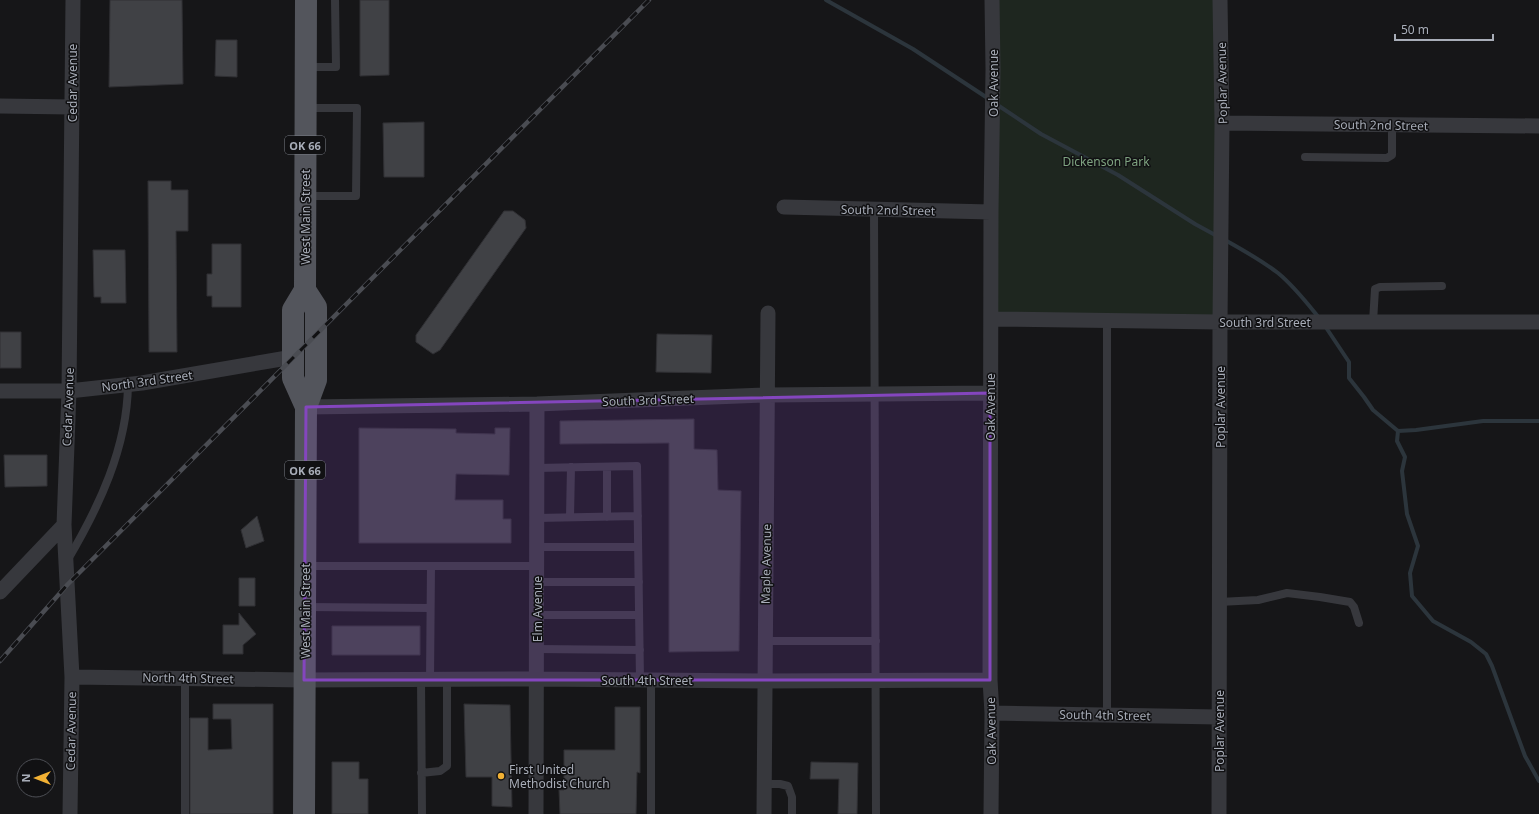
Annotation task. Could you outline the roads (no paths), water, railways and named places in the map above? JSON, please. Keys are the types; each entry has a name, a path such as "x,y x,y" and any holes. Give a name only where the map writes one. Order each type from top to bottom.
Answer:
{"main road":[{"name":"West Main Street","path":"306,0 304,196 305,290 293,310 293,378 306,407"},
{"name":"West Main Street","path":"304,814 306,407 316,380 316,307 305,290"}],"street":[{"name":"Cedar Avenue","path":"70,814 72,677 64,525 69,392 73,0"},
{"name":"Oak Avenue","path":"991,814 992,713 990,680 990,393 993,131 992,0"},
{"name":"Poplar Avenue","path":"1219,814 1222,123 1220,0"},
{"path":"0,106 72,107"},
{"name":"South 2nd Street","path":"1222,123 1539,126"},
{"name":"South 2nd Street","path":"784,207 991,212"},
{"name":"Maple Avenue","path":"764,814 768,313"},
{"name":"South 3rd Street","path":"992,319 1220,322 1539,322"},
{"name":"North 3rd Street","path":"0,391 69,392 128,385 293,357"},
{"name":"South 3rd Street","path":"306,407 537,404 767,395 990,393"},
{"name":"Elm Avenue","path":"536,814 537,404"},
{"path":"0,592 64,525"},
{"name":"North 4th Street","path":"72,677 304,680"},
{"name":"South 4th Street","path":"304,680 990,680"},
{"name":"South 4th Street","path":"992,713 1219,717"}],"lane":[{"path":"306,67 336,66 335,0"},
{"path":"304,196 356,196 357,108 305,108"},
{"path":"1305,157 1387,158 1392,155 1392,125"},
{"path":"874,210 876,814"},
{"path":"1367,322 1375,289 1380,287 1442,286"},
{"path":"1107,320 1107,715"},
{"path":"67,561 86,528 106,486 125,421 128,405 128,385"},
{"path":"537,468 637,466 640,650 646,680 651,814"},
{"path":"570,517 571,467"},
{"path":"607,467 607,517"},
{"path":"537,518 638,516"},
{"path":"537,547 638,547"},
{"path":"305,566 537,566"},
{"path":"422,814 425,679 430,608 431,566"},
{"path":"537,582 639,582"},
{"path":"1219,602 1258,600 1287,593 1326,598 1350,602 1354,607 1359,623"},
{"path":"305,607 430,608"},
{"path":"537,614 639,615"},
{"path":"765,641 876,641"},
{"path":"537,649 640,650"},
{"path":"185,678 185,814"},
{"path":"422,773 440,771 447,766 447,679"},
{"path":"764,784 780,784 788,786 792,797 792,814"}],"waterway":[{"path":"826,0 913,49 989,99"},
{"path":"996,104 1041,134 1118,175 1195,224 1217,236"},
{"path":"1225,240 1259,259 1278,273 1295,289 1320,319"},
{"path":"1325,326 1349,362 1349,378 1373,410 1398,431 1483,421 1539,421"},
{"path":"1398,431 1397,441 1405,457 1402,471 1407,514 1418,546 1410,573 1412,596 1433,621 1471,642 1486,654 1492,666 1525,756 1539,781"}],"railway":[{"path":"0,661 68,584 649,0"}],"place":[{"name":"First United Methodist Church","path":"501,776"}],"park label":[{"name":"Dickenson Park","path":"1106,161"}]}
